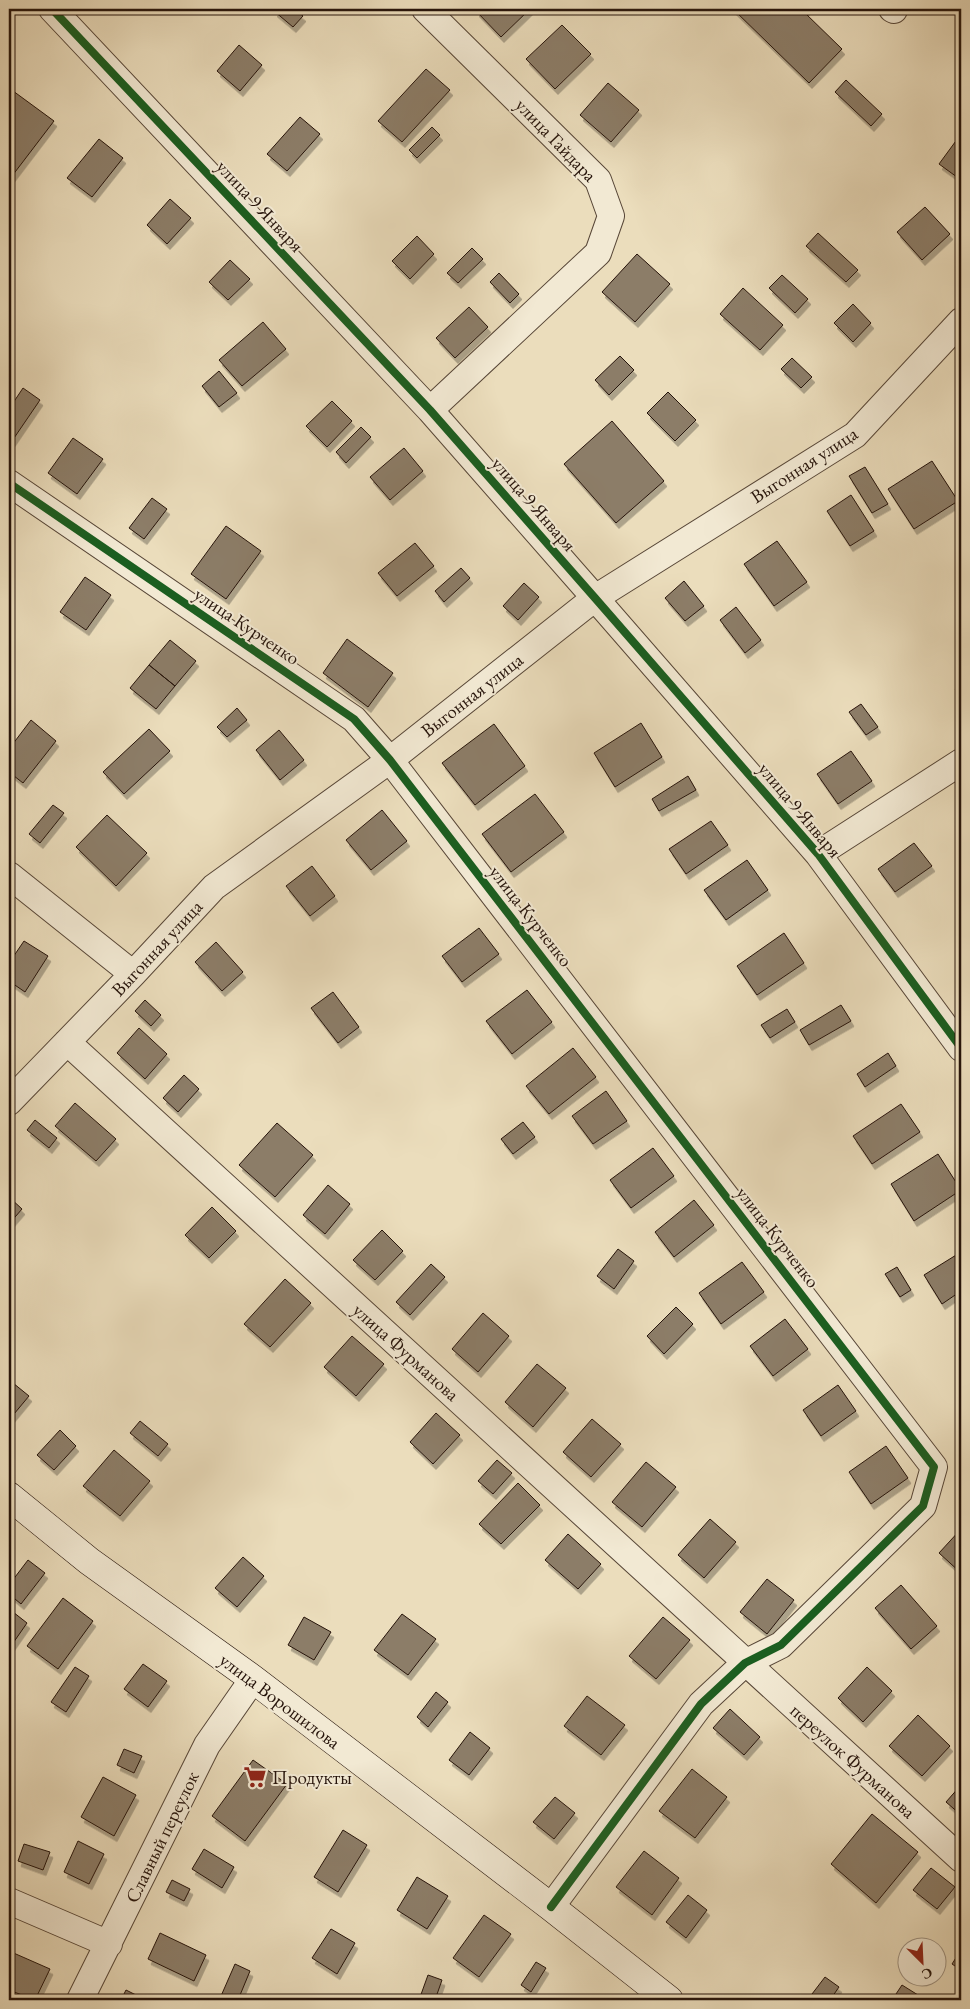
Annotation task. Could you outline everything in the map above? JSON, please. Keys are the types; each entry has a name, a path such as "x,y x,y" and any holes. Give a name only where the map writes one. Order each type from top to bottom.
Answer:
{"main road":[{"name":"улица Ворошилова","path":"9,1496 89,1561 253,1679 668,2000"}],"street":[{"name":"улица 9 Января","path":"52,9 430,410 595,598 818,854 961,1048"},
{"name":"улица Гайдара","path":"425,9 598,180 611,216 598,253 430,410"},
{"name":"Выгонная улица","path":"9,1102 214,887 390,760 595,598 855,435 961,321"},
{"name":"улица Курченко","path":"9,483 354,719 390,760 934,1467 922,1506 781,1645 745,1663"},
{"path":"818,854 961,762"},
{"path":"9,875 133,974"},
{"name":"улица Фурманова","path":"67,1042 745,1663"},
{"path":"550,1907 701,1704 745,1663"},
{"name":"переулок Фурманова","path":"745,1663 961,1858"},
{"name":"Славный переулок","path":"80,2000 207,1745 253,1679"},
{"path":"9,1901 109,1944"}],"building":[{"path":"276,9 294,9 303,16 293,27 274,11"},
{"path":"478,9 530,9 501,37 476,11"},
{"path":"733,9 807,9 804,12 842,49 809,83"},
{"path":"562,25 591,54 555,89 526,59"},
{"path":"239,45 262,65 240,91 217,71"},
{"path":"426,69 450,90 402,142 378,121"},
{"path":"846,80 882,114 871,126 835,92"},
{"path":"608,83 639,110 611,142 580,115"},
{"path":"9,88 54,121 9,180"},
{"path":"300,117 320,134 287,171 267,154"},
{"path":"432,127 440,135 417,158 409,150"},
{"path":"961,134 961,180 939,164"},
{"path":"99,139 123,158 92,197 67,178"},
{"path":"170,199 191,218 167,244 147,225"},
{"path":"925,207 950,234 922,260 897,232"},
{"path":"818,233 858,270 846,282 806,246"},
{"path":"417,236 434,254 410,279 392,261"},
{"path":"472,248 483,259 458,283 447,273"},
{"path":"637,254 670,284 635,322 602,292"},
{"path":"230,260 250,279 228,300 209,282"},
{"path":"499,273 519,294 510,303 490,282"},
{"path":"782,275 808,299 795,313 769,288"},
{"path":"743,288 783,325 760,350 720,314"},
{"path":"853,304 871,323 853,342 834,323"},
{"path":"469,307 488,327 455,358 436,338"},
{"path":"263,322 286,349 242,386 219,360"},
{"path":"620,356 634,370 609,395 595,380"},
{"path":"792,358 812,377 801,388 781,369"},
{"path":"219,371 237,393 219,407 202,386"},
{"path":"23,388 40,400 12,441 9,439 9,409"},
{"path":"668,392 696,420 675,441 647,413"},
{"path":"332,401 352,421 327,447 306,426"},
{"path":"612,421 664,481 616,523 564,464"},
{"path":"361,427 371,437 346,463 336,452"},
{"path":"73,438 103,459 77,494 48,473"},
{"path":"404,448 423,471 390,500 370,477"},
{"path":"932,461 958,501 914,529 888,489"},
{"path":"865,467 888,504 872,513 849,476"},
{"path":"851,495 874,531 850,546 827,511"},
{"path":"152,498 167,509 144,539 129,528"},
{"path":"226,526 261,551 226,599 191,574"},
{"path":"777,541 807,582 774,606 744,564"},
{"path":"415,543 434,566 397,596 378,573"},
{"path":"461,568 470,578 444,602 435,591"},
{"path":"85,577 111,595 86,630 60,612"},
{"path":"684,581 704,606 685,621 665,598"},
{"path":"524,583 539,597 518,620 503,606"},
{"path":"736,607 761,640 745,653 720,620"},
{"path":"347,639 393,673 368,707 323,673"},
{"path":"170,640 196,661 175,686 149,665"},
{"path":"149,665 175,686 156,709 130,688"},
{"path":"961,684 961,696 955,689"},
{"path":"861,704 878,727 866,735 849,712"},
{"path":"237,708 247,720 227,737 217,727"},
{"path":"31,720 56,741 23,783 9,772 9,749"},
{"path":"641,723 662,757 615,787 594,753"},
{"path":"494,724 525,766 475,805 442,763"},
{"path":"149,729 170,751 124,794 103,772"},
{"path":"279,730 304,760 280,780 256,750"},
{"path":"851,751 872,781 838,804 817,774"},
{"path":"688,776 696,790 659,811 652,799"},
{"path":"535,794 564,832 511,872 482,834"},
{"path":"53,805 64,813 40,843 29,834"},
{"path":"382,810 407,841 371,870 346,840"},
{"path":"107,815 147,853 116,886 76,847"},
{"path":"711,821 728,845 686,874 669,849"},
{"path":"914,843 932,866 895,892 878,869"},
{"path":"747,860 768,890 726,920 704,890"},
{"path":"312,866 335,896 310,916 286,886"},
{"path":"961,895 961,907 957,897"},
{"path":"479,928 499,954 462,982 442,956"},
{"path":"784,933 804,963 757,995 737,966"},
{"path":"24,941 48,956 25,992 9,981 9,963"},
{"path":"216,942 243,972 222,991 195,962"},
{"path":"527,990 552,1022 512,1054 486,1021"},
{"path":"333,992 359,1027 338,1043 311,1008"},
{"path":"145,1000 161,1015 151,1026 135,1011"},
{"path":"841,1005 851,1021 809,1045 800,1030"},
{"path":"787,1009 795,1022 770,1038 761,1025"},
{"path":"139,1028 167,1054 145,1079 117,1053"},
{"path":"573,1048 596,1077 549,1114 526,1086"},
{"path":"888,1053 896,1066 865,1087 857,1074"},
{"path":"184,1075 199,1089 178,1112 163,1098"},
{"path":"606,1091 627,1121 593,1144 572,1116"},
{"path":"75,1103 116,1139 96,1161 55,1126"},
{"path":"901,1104 920,1132 872,1164 853,1136"},
{"path":"35,1120 57,1138 49,1148 27,1130"},
{"path":"523,1122 535,1137 513,1154 501,1139"},
{"path":"277,1123 313,1155 275,1197 239,1165"},
{"path":"653,1148 674,1176 631,1208 610,1180"},
{"path":"938,1154 961,1190 914,1221 891,1184"},
{"path":"328,1185 350,1204 325,1234 303,1215"},
{"path":"9,1197 22,1209 9,1224"},
{"path":"694,1200 714,1225 674,1257 655,1232"},
{"path":"212,1207 236,1231 209,1258 185,1235"},
{"path":"382,1230 403,1251 375,1280 353,1260"},
{"path":"618,1249 634,1261 614,1289 597,1276"},
{"path":"961,1252 961,1291 942,1304 924,1275"},
{"path":"742,1262 764,1292 721,1324 699,1293"},
{"path":"431,1264 445,1277 410,1315 396,1302"},
{"path":"897,1267 911,1290 900,1297 885,1274"},
{"path":"285,1279 311,1303 270,1347 244,1324"},
{"path":"676,1307 693,1324 664,1354 647,1336"},
{"path":"483,1313 509,1336 478,1372 452,1349"},
{"path":"785,1319 808,1349 773,1376 750,1346"},
{"path":"352,1336 384,1364 356,1396 324,1367"},
{"path":"537,1364 566,1388 533,1427 505,1402"},
{"path":"13,1383 29,1396 9,1420 9,1388"},
{"path":"838,1385 856,1411 821,1436 803,1410"},
{"path":"436,1413 460,1435 433,1464 410,1442"},
{"path":"592,1419 621,1444 591,1477 563,1452"},
{"path":"140,1421 168,1444 158,1456 130,1433"},
{"path":"60,1430 76,1446 54,1470 37,1455"},
{"path":"886,1446 908,1478 871,1504 849,1472"},
{"path":"114,1450 150,1481 120,1516 83,1486"},
{"path":"497,1460 512,1473 493,1494 478,1481"},
{"path":"646,1462 676,1487 642,1527 612,1502"},
{"path":"518,1483 540,1505 501,1544 479,1524"},
{"path":"710,1519 736,1542 704,1578 678,1555"},
{"path":"961,1529 961,1573 939,1553"},
{"path":"568,1534 601,1564 578,1589 545,1560"},
{"path":"243,1557 264,1576 237,1607 215,1588"},
{"path":"28,1560 45,1573 21,1604 9,1594 9,1585"},
{"path":"767,1579 794,1600 767,1634 740,1612"},
{"path":"901,1585 937,1626 911,1649 875,1608"},
{"path":"63,1598 93,1621 58,1669 27,1646"},
{"path":"13,1612 27,1623 11,1646 9,1644 9,1617"},
{"path":"402,1614 436,1639 408,1675 374,1650"},
{"path":"304,1617 331,1632 314,1660 288,1645"},
{"path":"663,1617 690,1640 656,1679 629,1656"},
{"path":"143,1664 167,1681 148,1707 124,1689"},
{"path":"75,1667 89,1676 66,1712 51,1702"},
{"path":"867,1667 892,1691 863,1722 838,1698"},
{"path":"436,1692 448,1702 428,1727 417,1717"},
{"path":"587,1696 625,1725 601,1755 564,1726"},
{"path":"730,1709 760,1737 744,1755 713,1728"},
{"path":"918,1715 950,1746 922,1776 889,1746"},
{"path":"470,1732 490,1748 469,1775 449,1760"},
{"path":"124,1749 142,1756 134,1773 117,1765"},
{"path":"253,1760 287,1784 245,1841 212,1816"},
{"path":"692,1769 727,1797 695,1838 659,1811"},
{"path":"103,1777 136,1795 114,1836 81,1817"},
{"path":"961,1785 961,1815 946,1802"},
{"path":"555,1797 575,1813 554,1839 533,1822"},
{"path":"872,1814 918,1852 876,1903 831,1864"},
{"path":"343,1830 367,1845 338,1892 314,1877"},
{"path":"78,1841 104,1854 89,1884 64,1872"},
{"path":"24,1844 50,1852 43,1870 18,1861"},
{"path":"204,1849 234,1867 222,1888 192,1869"},
{"path":"644,1851 679,1878 652,1915 616,1887"},
{"path":"931,1868 955,1887 937,1909 913,1890"},
{"path":"417,1877 448,1896 427,1929 397,1910"},
{"path":"172,1880 190,1889 184,1901 166,1892"},
{"path":"688,1895 707,1910 686,1938 666,1922"},
{"path":"484,1915 511,1934 479,1977 453,1958"},
{"path":"331,1929 355,1943 337,1974 312,1958"},
{"path":"160,1933 206,1955 194,1981 148,1959"},
{"path":"961,1950 961,1970 952,1964"},
{"path":"9,1951 50,1969 35,2000 9,1990"},
{"path":"536,1962 546,1968 531,1992 521,1985"},
{"path":"235,1964 250,1971 238,2000 231,2000 221,1996"},
{"path":"428,1975 442,1980 435,2000 419,2000"},
{"path":"825,1977 839,1987 830,2000 820,2000 812,1994"},
{"path":"901,1986 904,1986 926,2000 892,2000"},
{"path":"126,1990 146,2000 121,2000"}],"cycle path":[{"path":"52,9 430,410 595,598 818,854 961,1048"},
{"path":"9,483 354,719 390,760 934,1467 923,1506 781,1645 745,1663 701,1704 551,1907"}],"place":[{"name":"Продукты","path":"255,1777"}]}
